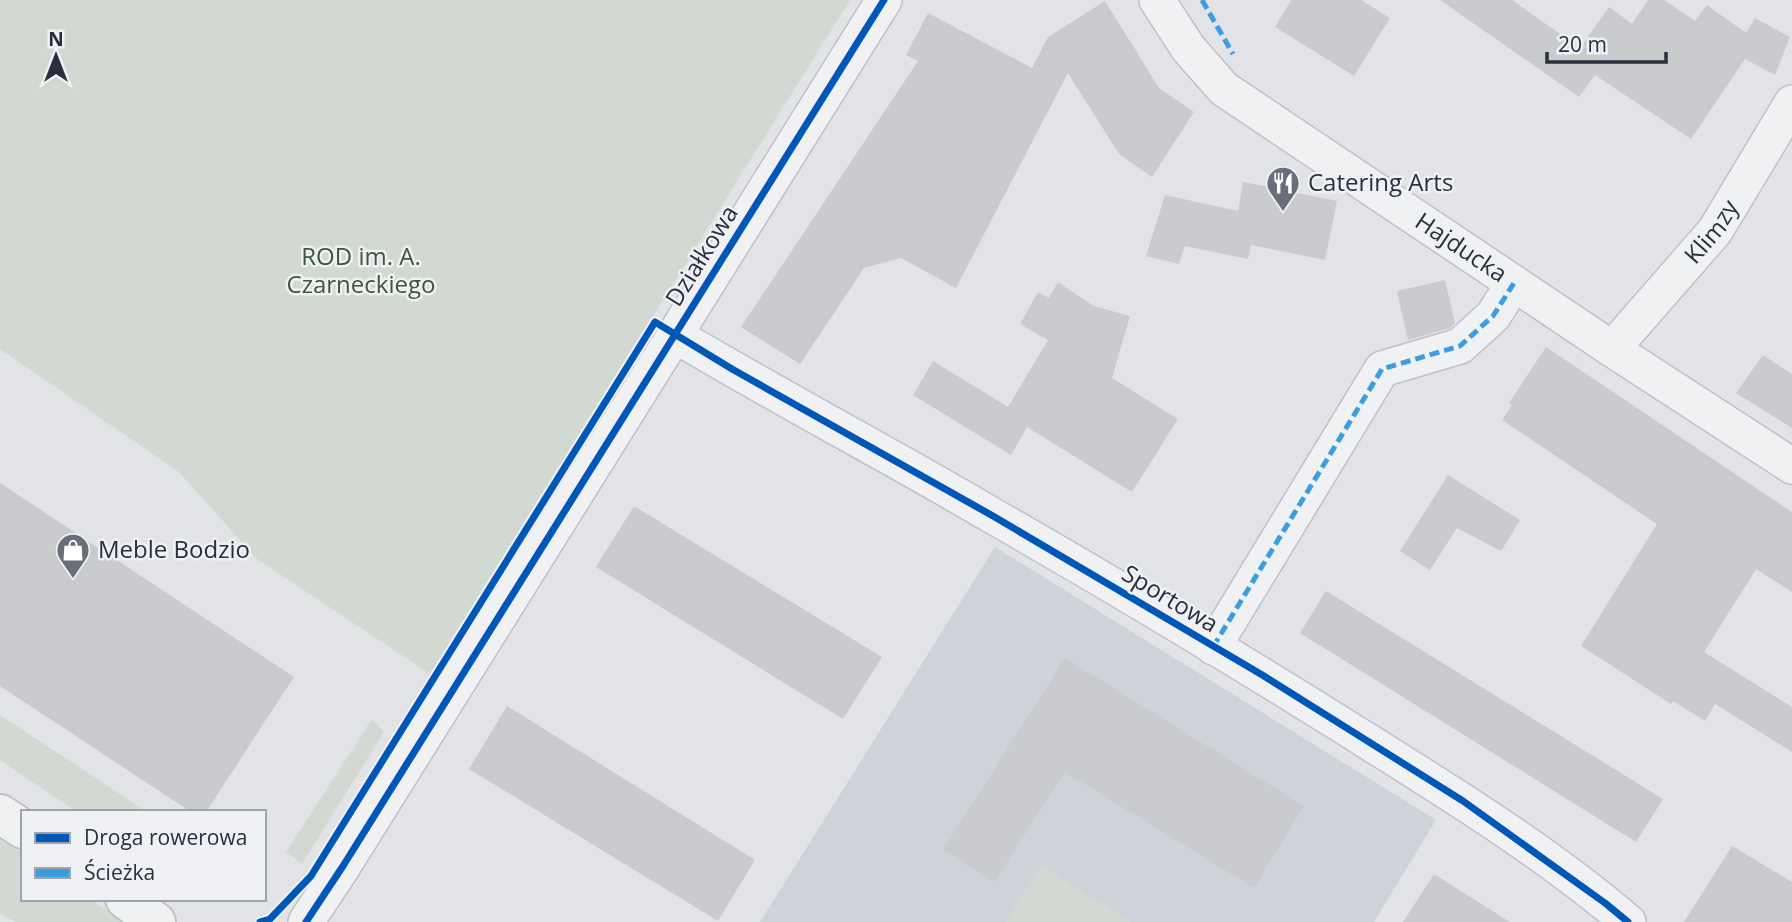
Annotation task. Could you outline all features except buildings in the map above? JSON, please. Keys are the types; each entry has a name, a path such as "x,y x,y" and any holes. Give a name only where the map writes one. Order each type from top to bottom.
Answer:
{"street":[{"name":"Działkowa","path":"306,922 884,0"},
{"name":"Hajducka","path":"1157,0 1188,48 1224,89 1792,466"},
{"name":"Klimzy","path":"1612,349 1715,230 1792,103"},
{"path":"1213,647 1382,369 1460,346 1493,316 1514,283"},
{"name":"Sportowa","path":"676,335 993,516 1264,676 1463,801 1628,922"},
{"path":"0,814 21,828"},
{"path":"128,901 156,922"}],"shaded area":[{"path":"995,547 1436,820 1374,922 760,922"}],"green space":[{"name":"ROD im. A. Czarneckiego","path":"0,0 850,0 430,674 257,559 179,472 0,349"},
{"path":"0,715 144,810 74,810 0,760"},
{"path":"372,719 384,732 302,864 286,852"},
{"path":"0,839 21,853 21,901 93,901 123,922 15,922 0,913"},
{"path":"1041,866 1131,922 1006,922"}],"marked path":[{"path":"1202,0 1233,54"},
{"path":"1213,647 1382,369 1460,346 1493,316 1514,283"}],"cycle path":[{"path":"306,922 884,0"},
{"path":"260,922 270,919 311,876 655,322 732,369 993,516 1264,676 1463,801 1628,922"}],"place":[{"name":"Catering Arts","path":"1283,213"},
{"name":"Meble Bodzio","path":"73,580"}]}
